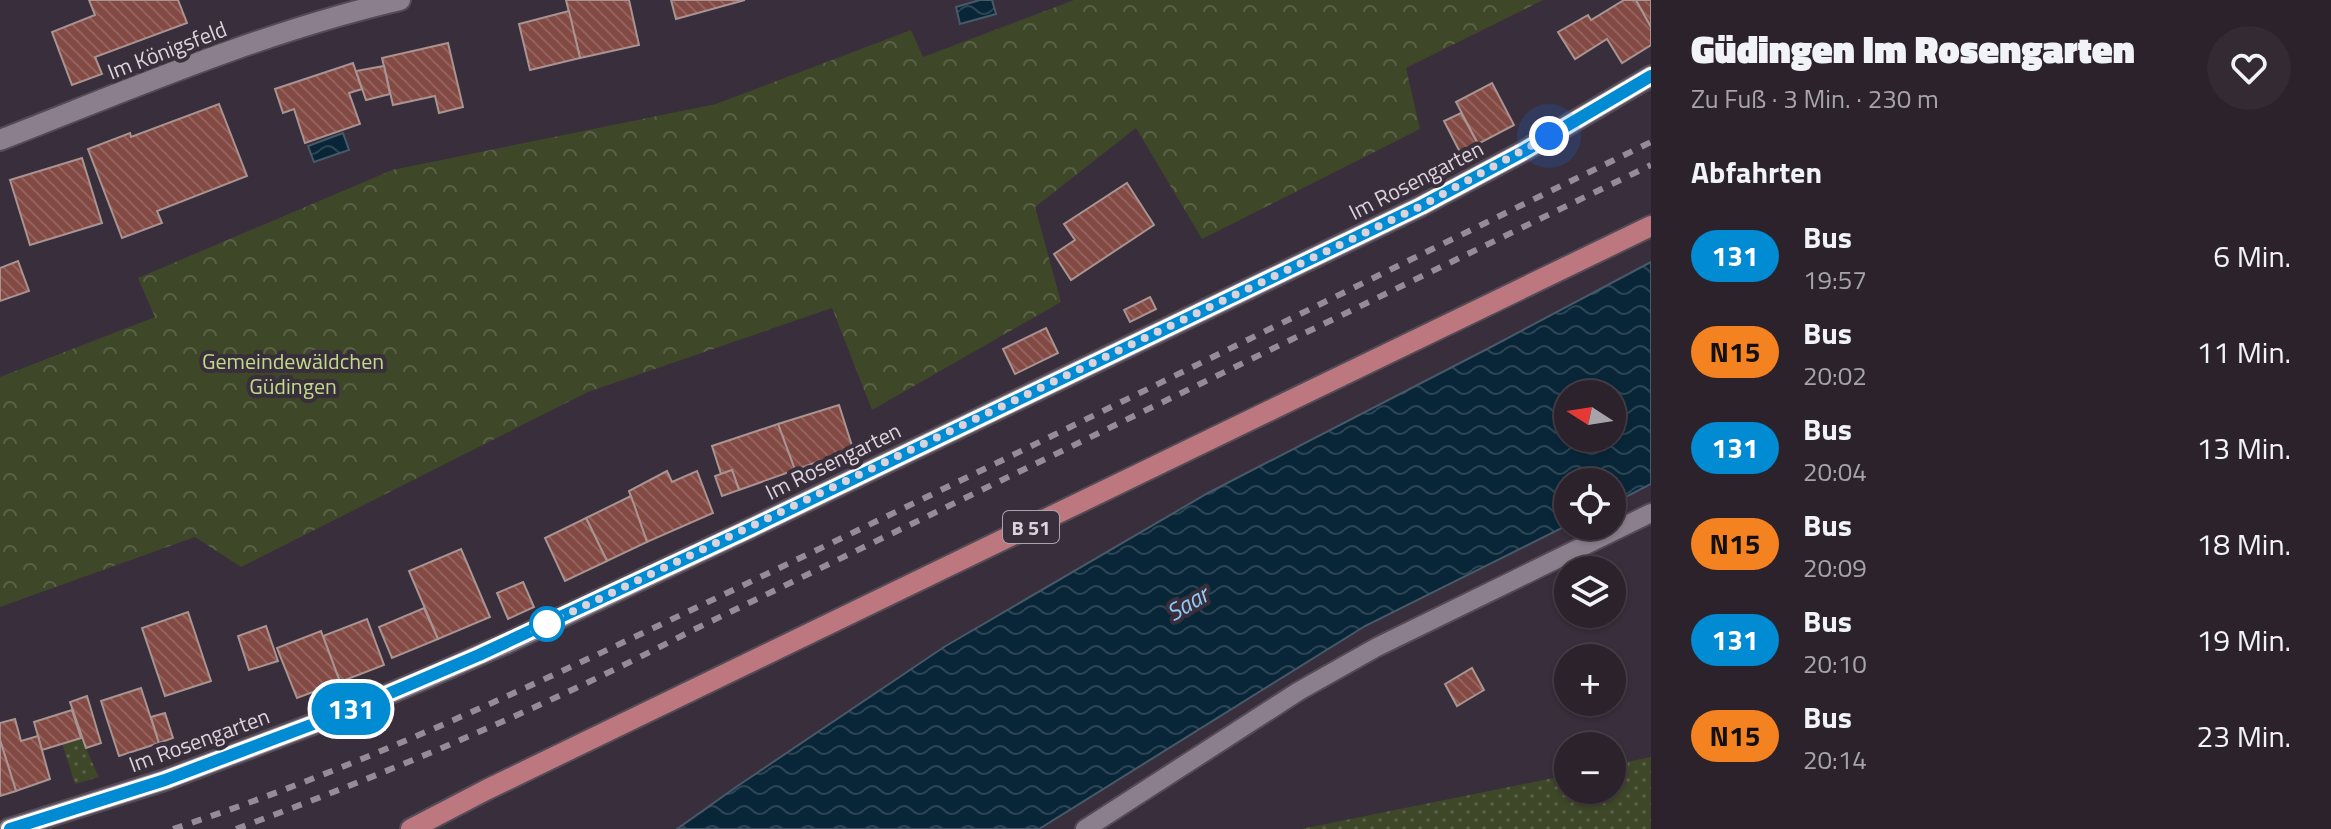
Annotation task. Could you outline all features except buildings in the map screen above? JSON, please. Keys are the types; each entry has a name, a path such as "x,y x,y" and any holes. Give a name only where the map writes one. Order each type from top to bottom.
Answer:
{"main road":[{"name":"B 51","path":"411,829 1651,226"}],"street":[{"name":"Im Königsfeld","path":"0,140 215,56 358,10 400,0"},
{"name":"Im Rosengarten","path":"9,829 179,774 348,711 507,643 1421,206 1524,151 1651,76"}],"lane":[{"path":"1085,829 1299,691 1364,655 1651,513"}],"green space":[{"name":"Gemeindewäldchen Güdingen","path":"1074,0 1543,0 1406,68 1420,129 1202,239 1136,128 1035,207 1061,302 872,410 832,308 588,392 241,567 195,537 0,607 0,377 155,317 138,278 392,170 716,104 911,30 923,57"},
{"path":"81,738 99,777 75,784 62,743"},
{"path":"1651,757 1651,829 1301,829 1554,778 1554,804 1626,804 1626,762"}],"water":[{"path":"992,0 996,14 960,24 956,7"},
{"path":"343,133 349,150 314,162 308,146"},
{"name":"Saar","path":"1651,262 1651,484 1626,497 1626,468 1554,468 1554,532 1365,626 1039,829 677,829 944,647 1208,493"}],"railway":[{"path":"173,829 327,773 553,675 994,464 1651,142"},
{"path":"236,829 409,762 578,687 1651,165"}],"bus line":[{"name":"131","path":"10,829 165,780 348,711 507,643 1421,206 1524,151 1651,76"}],"route":[{"path":"547,624 534,630 1421,206 1549,136"}]}
